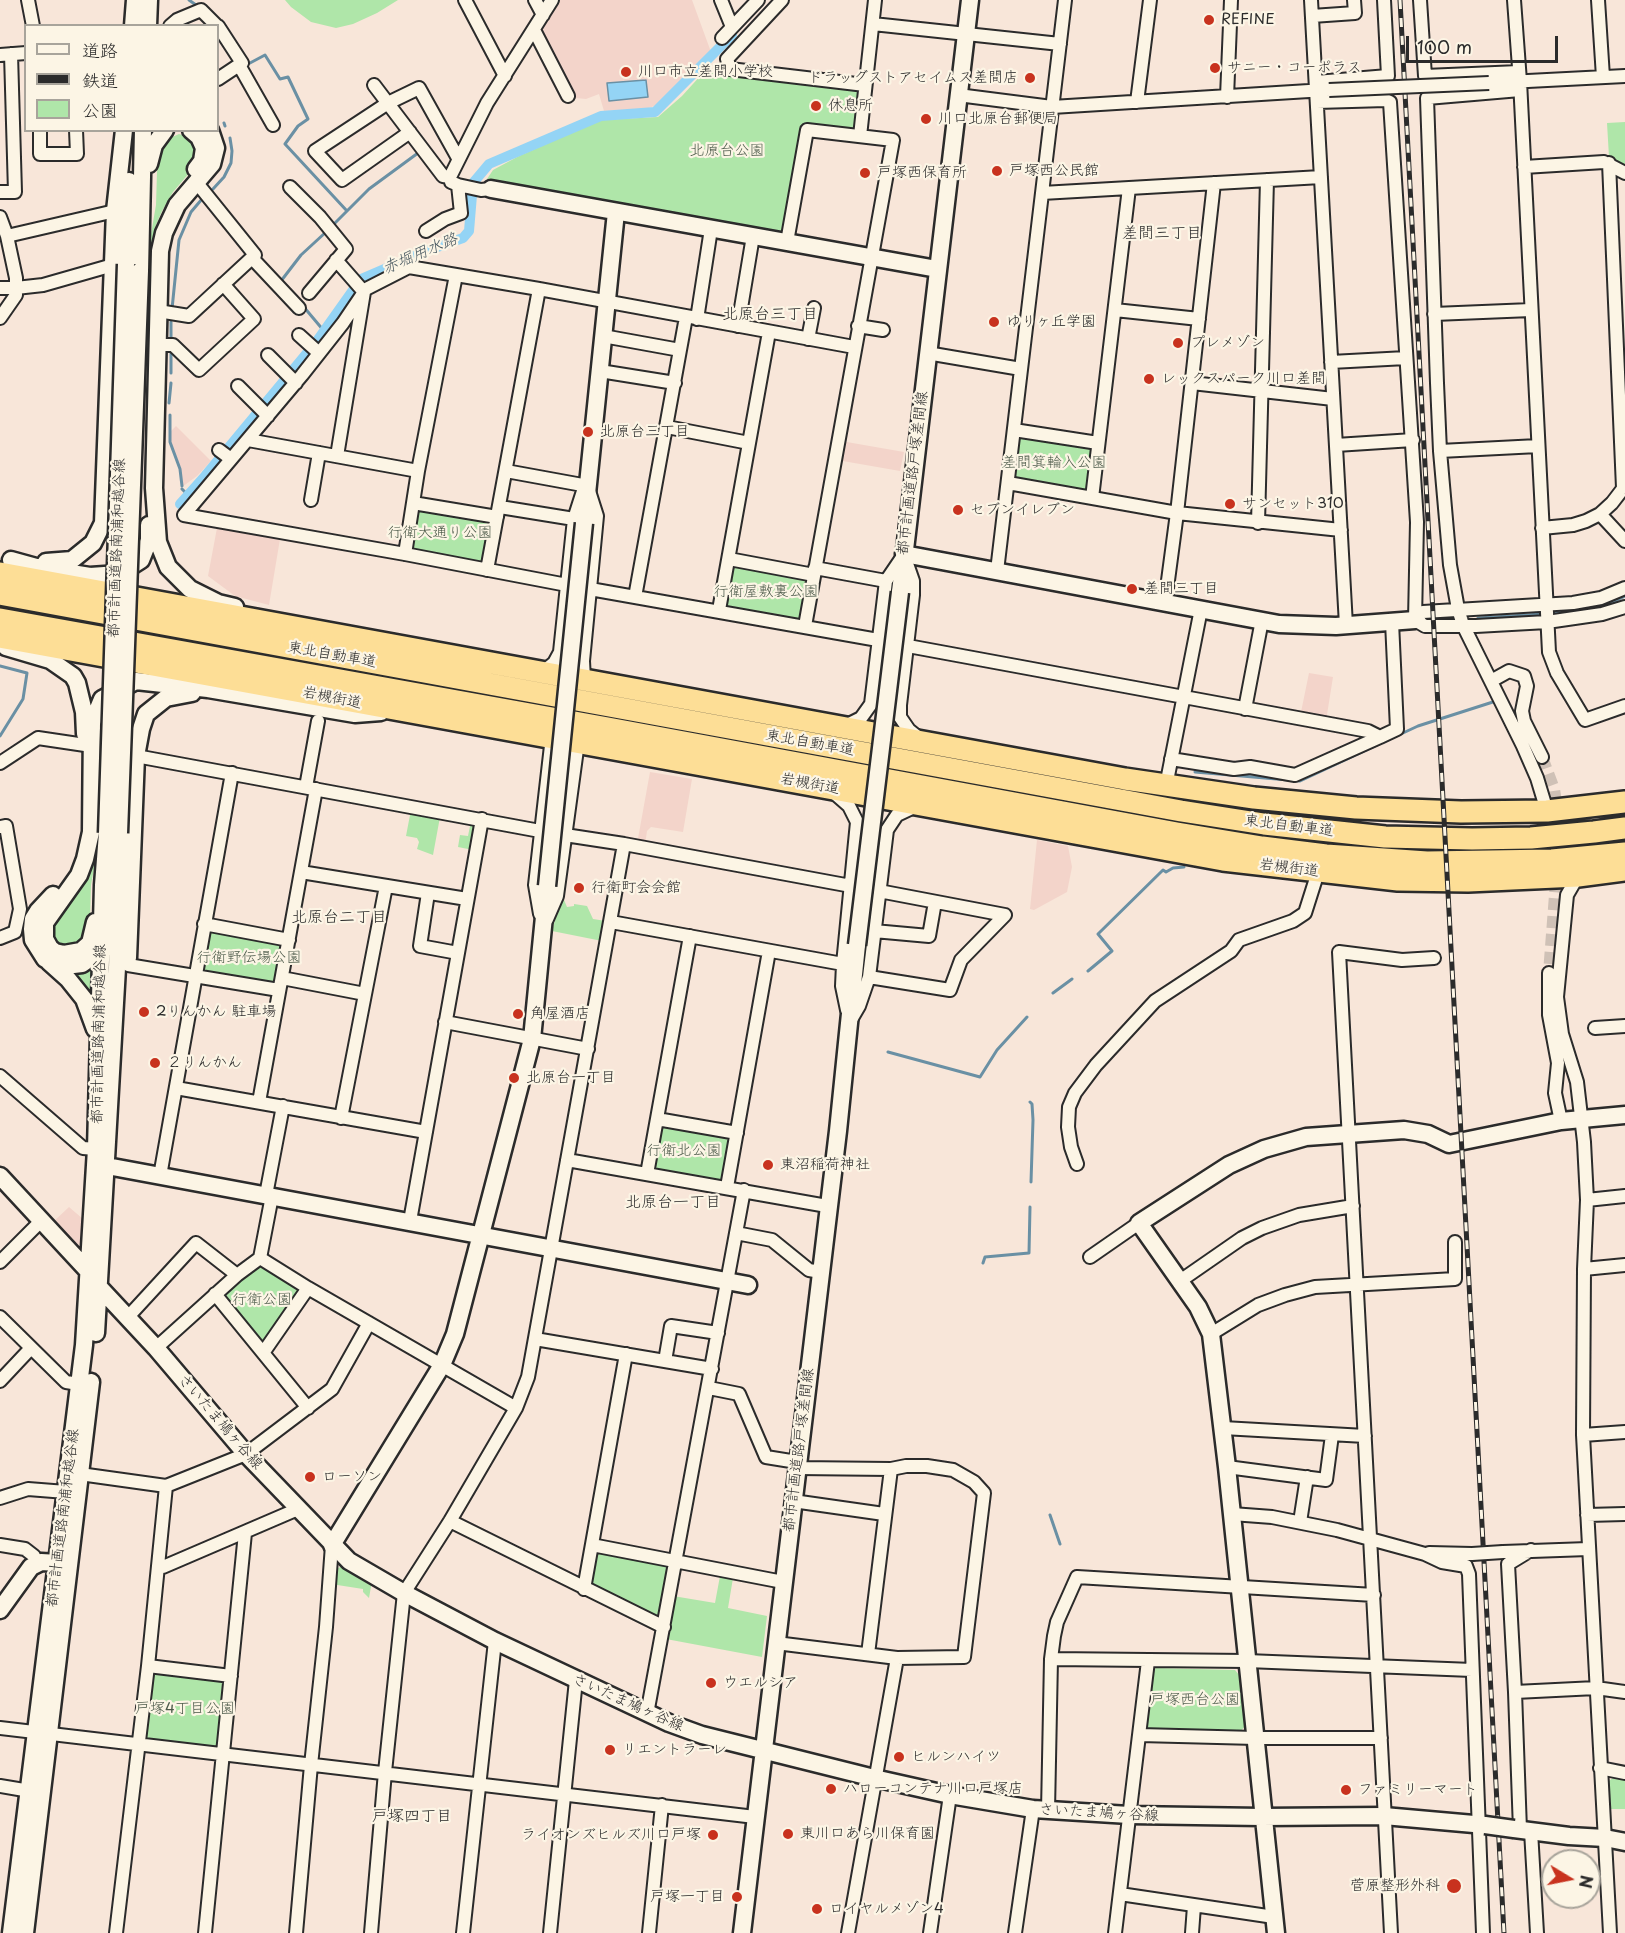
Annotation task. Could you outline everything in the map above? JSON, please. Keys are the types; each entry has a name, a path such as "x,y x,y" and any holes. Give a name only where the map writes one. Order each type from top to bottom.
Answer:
{"highway":[{"path":"4,564 352,637 1166,786 1356,808 1461,812 1547,811 1625,802"},
{"name":"東北自動車道","path":"0,594 1169,809 1264,824 1385,837 1472,839 1531,838 1625,828"},
{"name":"東北自動車道","path":"0,619 598,726 1177,834 1262,847 1326,855 1427,862 1552,860 1625,853"},
{"name":"岩槻街道","path":"0,637 1223,860 1398,880 1468,881 1578,876 1625,870"}],"street":[{"path":"28,0 33,24"},
{"path":"133,24 135,0"},
{"path":"148,24 149,0"},
{"path":"465,0 505,76"},
{"path":"535,0 543,15"},
{"path":"426,231 445,219 461,213 458,158 487,103 552,0"},
{"path":"722,0 732,27"},
{"path":"741,0 746,12"},
{"path":"722,38 758,0"},
{"path":"782,0 727,59 730,69 866,85"},
{"path":"860,136 875,0"},
{"name":"都市計画道路戸塚差間線","path":"742,1933 849,1023 849,965 857,945 970,0"},
{"path":"997,571 1065,0"},
{"path":"1137,102 1150,0"},
{"path":"1227,97 1231,0"},
{"path":"1311,0 1320,91 1321,177 1346,625"},
{"path":"1312,16 1355,13 1354,0"},
{"path":"1320,91 1388,76 1384,0"},
{"path":"1420,0 1425,76 1520,81"},
{"path":"1514,0 1549,652 1557,674 1585,720 1625,706"},
{"path":"1598,0 1603,77"},
{"path":"172,24 201,10 215,24"},
{"path":"873,24 1060,44"},
{"path":"219,29 242,63 219,78"},
{"path":"534,30 568,96"},
{"path":"0,192 15,192 6,55 24,53"},
{"path":"239,65 273,125"},
{"path":"958,95 1052,107 1625,76"},
{"path":"1520,81 1427,98 1434,314 1440,451 1450,565 1458,609 1463,625 1523,746 1537,778 1547,811"},
{"path":"374,85 443,176 458,183 937,269"},
{"path":"410,132 342,180 315,151 388,103 418,88 458,158"},
{"path":"1320,91 1390,102 1417,522 1415,620"},
{"path":"787,242 807,130 893,140 805,626"},
{"path":"40,132 40,154 77,153 76,132"},
{"path":"4,564 54,563 72,560 93,543 103,523 126,267 116,211 137,132"},
{"name":"都市計画道路南浦和越谷線","path":"126,267 141,212 137,132"},
{"name":"都市計画道路南浦和越谷線","path":"11,1933 30,1791 43,1733 80,1474 100,1287 117,968 118,893 113,833 126,267 129,174 137,132"},
{"path":"141,212 154,145 164,132"},
{"path":"4,564 90,576 119,574 141,560 149,540 148,372 154,246 159,225 170,202 202,160 203,144 193,132"},
{"path":"211,132 215,155 210,168 177,205 164,233 160,251 154,488 158,542 168,567 190,590 218,603 259,614 312,623 352,637"},
{"path":"1524,167 1604,162 1625,173"},
{"path":"1542,528 1573,525 1600,514 1624,487 1619,276 1609,164"},
{"path":"1042,193 1321,177"},
{"path":"1258,523 1267,180"},
{"path":"158,310 189,316 255,255 197,183"},
{"path":"1165,603 1214,183"},
{"path":"290,186 320,217 346,249 309,293"},
{"path":"1092,498 1129,188"},
{"path":"7,236 116,211"},
{"path":"543,672 558,658 560,652 567,585 588,486 616,212"},
{"path":"0,217 7,236 16,288 16,295 0,318"},
{"path":"635,597 680,350 691,318 711,229"},
{"path":"738,326 753,236"},
{"path":"252,258 299,308"},
{"path":"336,260 359,287 337,456"},
{"path":"567,585 184,515 209,476 226,455 248,440 263,412 314,349 344,323 359,287 404,262 456,275 854,347"},
{"path":"0,288 43,285 126,267"},
{"path":"405,554 418,471 456,275"},
{"path":"157,345 173,345 199,370 254,319 223,284"},
{"path":"487,570 539,289"},
{"path":"808,339 814,308"},
{"path":"1115,310 1199,319"},
{"path":"1434,314 1531,310"},
{"path":"858,326 883,330"},
{"path":"719,610 769,332"},
{"path":"299,335 314,349"},
{"path":"603,336 680,350"},
{"path":"927,352 1021,369"},
{"path":"268,355 291,378"},
{"path":"1331,362 1406,358"},
{"path":"600,371 675,383"},
{"path":"1191,383 1333,399"},
{"path":"237,386 263,412"},
{"path":"666,427 749,443"},
{"path":"1014,430 1098,443"},
{"path":"248,440 418,471"},
{"path":"1336,445 1413,440"},
{"path":"1440,451 1538,446"},
{"path":"311,500 319,453"},
{"path":"506,471 588,486"},
{"path":"1008,483 1177,513 1341,530"},
{"path":"584,679 583,661 597,516 588,486"},
{"path":"413,503 579,521"},
{"path":"1600,514 1625,541"},
{"path":"296,1933 332,1545 442,1365 455,1334 532,1039 579,521"},
{"path":"904,554 1165,603 1307,626 1415,620 1425,626 1547,622 1602,614 1625,607"},
{"path":"841,728 861,718 871,704 886,581 904,554"},
{"path":"904,554 913,581 900,717 909,730 927,743"},
{"path":"729,559 886,581"},
{"path":"1415,620 1423,612 1573,603 1601,598 1625,588"},
{"path":"590,589 719,610 878,640"},
{"path":"1166,786 1201,609"},
{"path":"1245,709 1262,620"},
{"path":"1172,759 1234,769 1250,767 1295,775 1397,729 1392,622"},
{"path":"0,646 50,660 73,676 77,682 84,712 85,745 84,814 78,860 67,881 38,910 33,919 32,929 33,940 45,959 68,979 84,999 93,1020 98,1044"},
{"path":"908,646 1368,731 1380,737"},
{"path":"1491,681 1509,671 1524,676 1527,686 1522,711 1524,721 1542,757"},
{"path":"103,885 97,901 94,932 90,943 81,951 72,954 64,954 51,948 44,932 45,922 79,875 91,832 92,723 102,699 136,681 355,714 400,711"},
{"path":"111,1098 119,1071 128,965 136,756 146,714 166,698 188,693 238,695"},
{"path":"259,1102 301,872 318,721"},
{"path":"543,929 535,885 552,737"},
{"path":"0,763 38,738 85,745"},
{"path":"543,929 557,896 578,742"},
{"path":"136,756 540,831"},
{"path":"160,1176 232,773"},
{"path":"610,922 849,965 851,886 857,822 849,806 838,795 821,786"},
{"path":"849,1023 859,1006 869,977 887,830 897,815 922,804"},
{"path":"410,1221 482,819"},
{"path":"0,827 6,826 20,909 15,932 0,938"},
{"name":"都市計画道路南浦和越谷線","path":"25,1933 57,1563 90,1273 96,1149 103,885 113,833"},
{"path":"565,835 851,886"},
{"path":"371,1933 404,1593 450,1521 516,1408 528,1377 624,844"},
{"path":"301,872 467,900"},
{"path":"1077,1164 1071,1147 1068,1127 1069,1107 1074,1093 1096,1065 1155,1001 1231,951 1239,940 1293,921 1305,913 1318,872"},
{"path":"1578,876 1568,895 1557,997 1562,1034 1576,1082 1587,1200 1584,1269 1583,1435 1610,1933"},
{"path":"341,1118 386,886"},
{"path":"869,977 950,990 961,960 1005,915 879,891"},
{"path":"45,959 71,966 82,964 110,944 111,914 118,893"},
{"path":"429,893 420,946 458,953"},
{"path":"874,931 929,936 935,902"},
{"path":"204,924 289,940"},
{"path":"647,1174 690,936"},
{"path":"727,1187 769,951"},
{"path":"1391,1933 1338,952 1402,960 1434,958"},
{"path":"128,965 195,976 365,994"},
{"path":"1549,974 1549,1015 1558,1063 1555,1093 1561,1121"},
{"path":"446,1022 588,1049"},
{"path":"1595,1028 1625,1026"},
{"path":"0,1076 83,1148 96,1149"},
{"path":"176,1088 426,1132"},
{"path":"156,1348 215,1294 260,1258 283,1106"},
{"path":"1090,1257 1229,1164 1295,1139 1349,1132 1418,1131 1449,1144 1561,1121 1625,1115"},
{"path":"657,1119 737,1133"},
{"path":"567,1160 827,1206"},
{"path":"107,1166 748,1285"},
{"name":"さいたま鳩ヶ谷線","path":"0,1176 90,1273 246,1454 349,1561 495,1641 648,1714 693,1732 763,1751 950,1795 1040,1810 1129,1815 1384,1816 1605,1838 1625,1842"},
{"path":"648,1714 744,1190"},
{"path":"1587,1200 1625,1196"},
{"path":"1180,1281 1262,1228 1299,1215 1353,1206"},
{"path":"0,1262 41,1221"},
{"path":"1120,1894 1194,1906 1275,1925 1223,1428 1211,1334 1198,1307 1139,1223"},
{"path":"736,1233 772,1240 809,1270 821,1272"},
{"path":"1211,1334 1258,1305 1315,1287 1455,1279 1455,1242"},
{"path":"127,1318 196,1243 237,1275"},
{"path":"260,1258 516,1408"},
{"path":"1584,1269 1625,1264"},
{"path":"263,1353 308,1288"},
{"path":"215,1294 308,1408"},
{"path":"0,1317 66,1382 79,1384"},
{"path":"80,1474 166,1486 246,1454 333,1389 369,1323"},
{"path":"665,1361 671,1326 718,1333"},
{"path":"535,1339 712,1370"},
{"path":"0,1381 32,1348"},
{"path":"584,1588 626,1354"},
{"path":"709,1388 739,1394 766,1457 797,1465 891,1469 927,1466 953,1470 974,1482 984,1493 964,1657 897,1658 776,1643"},
{"path":"1223,1428 1365,1436"},
{"path":"1583,1435 1625,1432"},
{"path":"1227,1467 1326,1480 1332,1435"},
{"path":"868,1654 891,1469"},
{"path":"1300,1522 1307,1477"},
{"path":"116,1933 148,1666 166,1486"},
{"path":"0,1498 28,1490 66,1492"},
{"path":"793,1501 884,1514"},
{"path":"158,1567 163,1567 298,1509"},
{"path":"1232,1514 1300,1522 1425,1554 1442,1562 1466,1566 1469,1574 1472,1670 1482,1825 1483,1933"},
{"path":"1587,1515 1625,1514"},
{"path":"450,1521 664,1627"},
{"path":"205,1933 245,1533"},
{"path":"0,1545 25,1549 34,1556 37,1563"},
{"path":"592,1545 783,1582"},
{"path":"1425,1554 1588,1549"},
{"path":"1531,1550 1508,1564 1522,1830 1537,1933"},
{"path":"0,1610 31,1567 37,1563 57,1563"},
{"path":"1015,1933 1040,1810 1051,1659 1058,1622 1077,1577 1374,1594"},
{"path":"463,1933 495,1641"},
{"path":"848,1933 897,1658"},
{"path":"1051,1659 1247,1661 1472,1670"},
{"path":"1115,1933 1148,1661"},
{"path":"148,1666 231,1676"},
{"path":"550,1933 576,1680"},
{"path":"1515,1692 1596,1688 1625,1692"},
{"path":"0,1728 755,1817"},
{"path":"1140,1735 1381,1738"},
{"path":"1600,1768 1625,1773"},
{"path":"0,1786 30,1791"},
{"path":"930,1933 950,1795"},
{"path":"650,1933 662,1805"},
{"path":"1192,1933 1194,1906"}],"shaded area":[{"name":"川口市立差間小学校","path":"559,0 692,0 711,52 657,105 646,109 604,111 599,94 586,99 576,98 540,31"},
{"path":"176,426 211,461 197,476 182,487 181,468 170,441 171,431"},
{"path":"841,441 904,452 900,471 837,460"},
{"path":"217,528 280,539 269,605 235,596 208,576"},
{"path":"1309,673 1333,677 1326,721 1300,717"},
{"path":"650,772 692,779 683,832 651,827 647,831 645,845 637,844"},
{"path":"1037,840 1068,846 1072,867 1067,892 1034,910 1030,909"},
{"path":"69,1207 83,1219 82,1242 75,1248 52,1223"}],"green space":[{"path":"285,0 398,0 353,24 336,28 311,22"},
{"name":"北原台公園","path":"709,71 861,90 855,131 804,125 784,229 779,232 487,179 493,170 519,156 601,120 658,117 702,74"},
{"path":"1625,122 1625,168 1609,157 1607,123"},
{"path":"179,134 190,138 196,146 196,155 190,172 173,192 162,211 156,225 150,257 147,257 156,205 157,172 161,152 168,139"},
{"name":"差間箕輪入公園","path":"1019,435 1091,445 1095,449 1090,488 1085,493 1019,481 1014,474"},
{"name":"行衛大通り公園","path":"418,508 490,518 486,560 480,564 415,553 411,548"},
{"name":"行衛屋敷裏公園","path":"736,563 805,575 807,581 801,618 795,622 729,610 724,604 731,566"},
{"path":"408,811 440,817 433,855 417,849 419,842 417,838 406,836 410,815"},
{"path":"471,821 477,828 473,850 458,847 460,835 468,836"},
{"path":"93,836 100,836 91,885 90,920 82,940 77,945 63,945 56,942 52,935 52,924"},
{"path":"562,895 567,907 574,906 574,904 587,906 593,919 606,921 602,941 552,931"},
{"name":"行衛野伝場公園","path":"212,928 284,944 276,982 270,986 204,974 201,968 208,931"},
{"path":"94,964 93,1005 73,973"},
{"name":"行衛北公園","path":"660,1123 732,1138 724,1178 717,1183 658,1173 653,1166"},
{"name":"行衛公園","path":"264,1265 302,1288 265,1345 223,1302 224,1292 256,1266"},
{"path":"599,1551 667,1563 670,1568 662,1617 654,1618 594,1589 590,1582 595,1553"},
{"path":"343,1566 372,1581 369,1598 363,1589 331,1584 333,1570"},
{"path":"720,1576 733,1578 728,1608 767,1616 762,1657 666,1639 673,1596 715,1603"},
{"name":"戸塚西台公園","path":"1156,1668 1235,1670 1240,1676 1246,1725 1240,1732 1150,1731 1145,1725 1152,1671"},
{"name":"戸塚4丁目公園","path":"150,1671 225,1678 221,1744 213,1749 147,1740 143,1733"},
{"path":"1615,1776 1625,1778 1625,1809 1610,1809 1609,1781"}],"water":[{"path":"646,80 648,97 609,101 607,83"}],"waterway":[{"path":"189,0 196,5"},
{"name":"赤堀用水路","path":"180,504 317,341 361,279 463,238 469,231 473,183 489,164 601,116 655,112 732,35"},
{"path":"250,63 265,55 280,79 288,77 308,119 298,126 285,144 347,211"},
{"path":"213,189 224,177 231,163 230,138"},
{"path":"333,225 369,189 418,153"},
{"path":"172,309 179,240 191,212 202,199"},
{"path":"281,281 301,255 326,232"},
{"path":"303,306 324,331"},
{"path":"171,322 171,340"},
{"path":"171,353 171,373"},
{"path":"169,403 171,383"},
{"path":"170,415 170,442 180,469 182,486"},
{"path":"182,489 188,495"},
{"path":"1549,613 1574,612 1606,605 1625,596"},
{"path":"1478,618 1542,614"},
{"name":"赤堀用水路","path":"0,666 27,673 23,699 0,736"},
{"path":"1195,772 1300,781 1418,726 1496,701"},
{"path":"1088,971 1112,951 1098,934 1163,870 1166,872 1173,868 1184,867"},
{"path":"1053,993 1072,979"},
{"path":"888,1052 980,1077 997,1050 1027,1017"},
{"path":"1030,1102 1033,1120 1031,1182"},
{"path":"983,1263 985,1257 1029,1253 1030,1207"},
{"path":"1050,1515 1060,1544"}],"tunnel":[{"path":"1542,757 1554,789 1560,830 1549,973"}],"railway":[{"path":"1400,0 1504,1933"}],"place":[{"name":"REFINE","path":"1209,20"},
{"name":"サニー・コーポラス","path":"1215,68"},
{"name":"川口市立差間小学校","path":"626,72"},
{"name":"ドラッグストアセイムス差間店","path":"1030,78"},
{"name":"休息所","path":"816,106"},
{"name":"川口北原台郵便局","path":"926,119"},
{"name":"戸塚西公民館","path":"997,171"},
{"name":"戸塚西保育所","path":"865,173"},
{"name":"ゆりヶ丘学園","path":"994,322"},
{"name":"プレメゾン","path":"1178,343"},
{"name":"レックスパーク川口差間","path":"1149,379"},
{"name":"北原台三丁目","path":"588,432"},
{"name":"サンセット310","path":"1230,504"},
{"name":"セブンイレブン","path":"958,510"},
{"name":"差間三丁目","path":"1132,589"},
{"name":"行衛町会会館","path":"579,888"},
{"name":"2りんかん 駐車場","path":"144,1012"},
{"name":"角屋酒店","path":"518,1014"},
{"name":"２りんかん","path":"155,1063"},
{"name":"北原台一丁目","path":"514,1078"},
{"name":"東沼稲荷神社","path":"768,1165"},
{"name":"ローソン","path":"310,1477"},
{"name":"ウエルシア","path":"711,1683"},
{"name":"リエントラーレ","path":"610,1750"},
{"name":"ヒルンハイツ","path":"899,1757"},
{"name":"ハローコンテナ川口戸塚店","path":"831,1789"},
{"name":"ファミリーマート","path":"1346,1790"},
{"name":"東川口あら川保育園","path":"788,1834"},
{"name":"ライオンズヒルズ川口戸塚","path":"713,1835"},
{"name":"菅原整形外科","path":"1454,1886"},
{"name":"戸塚一丁目","path":"737,1897"},
{"name":"ロイヤルメゾン4","path":"817,1909"}],"district":[{"name":"差間三丁目","path":"1162,234"},
{"name":"北原台三丁目","path":"770,315"},
{"name":"北原台二丁目","path":"339,918"},
{"name":"北原台一丁目","path":"673,1203"},
{"name":"戸塚四丁目","path":"412,1817"}]}
